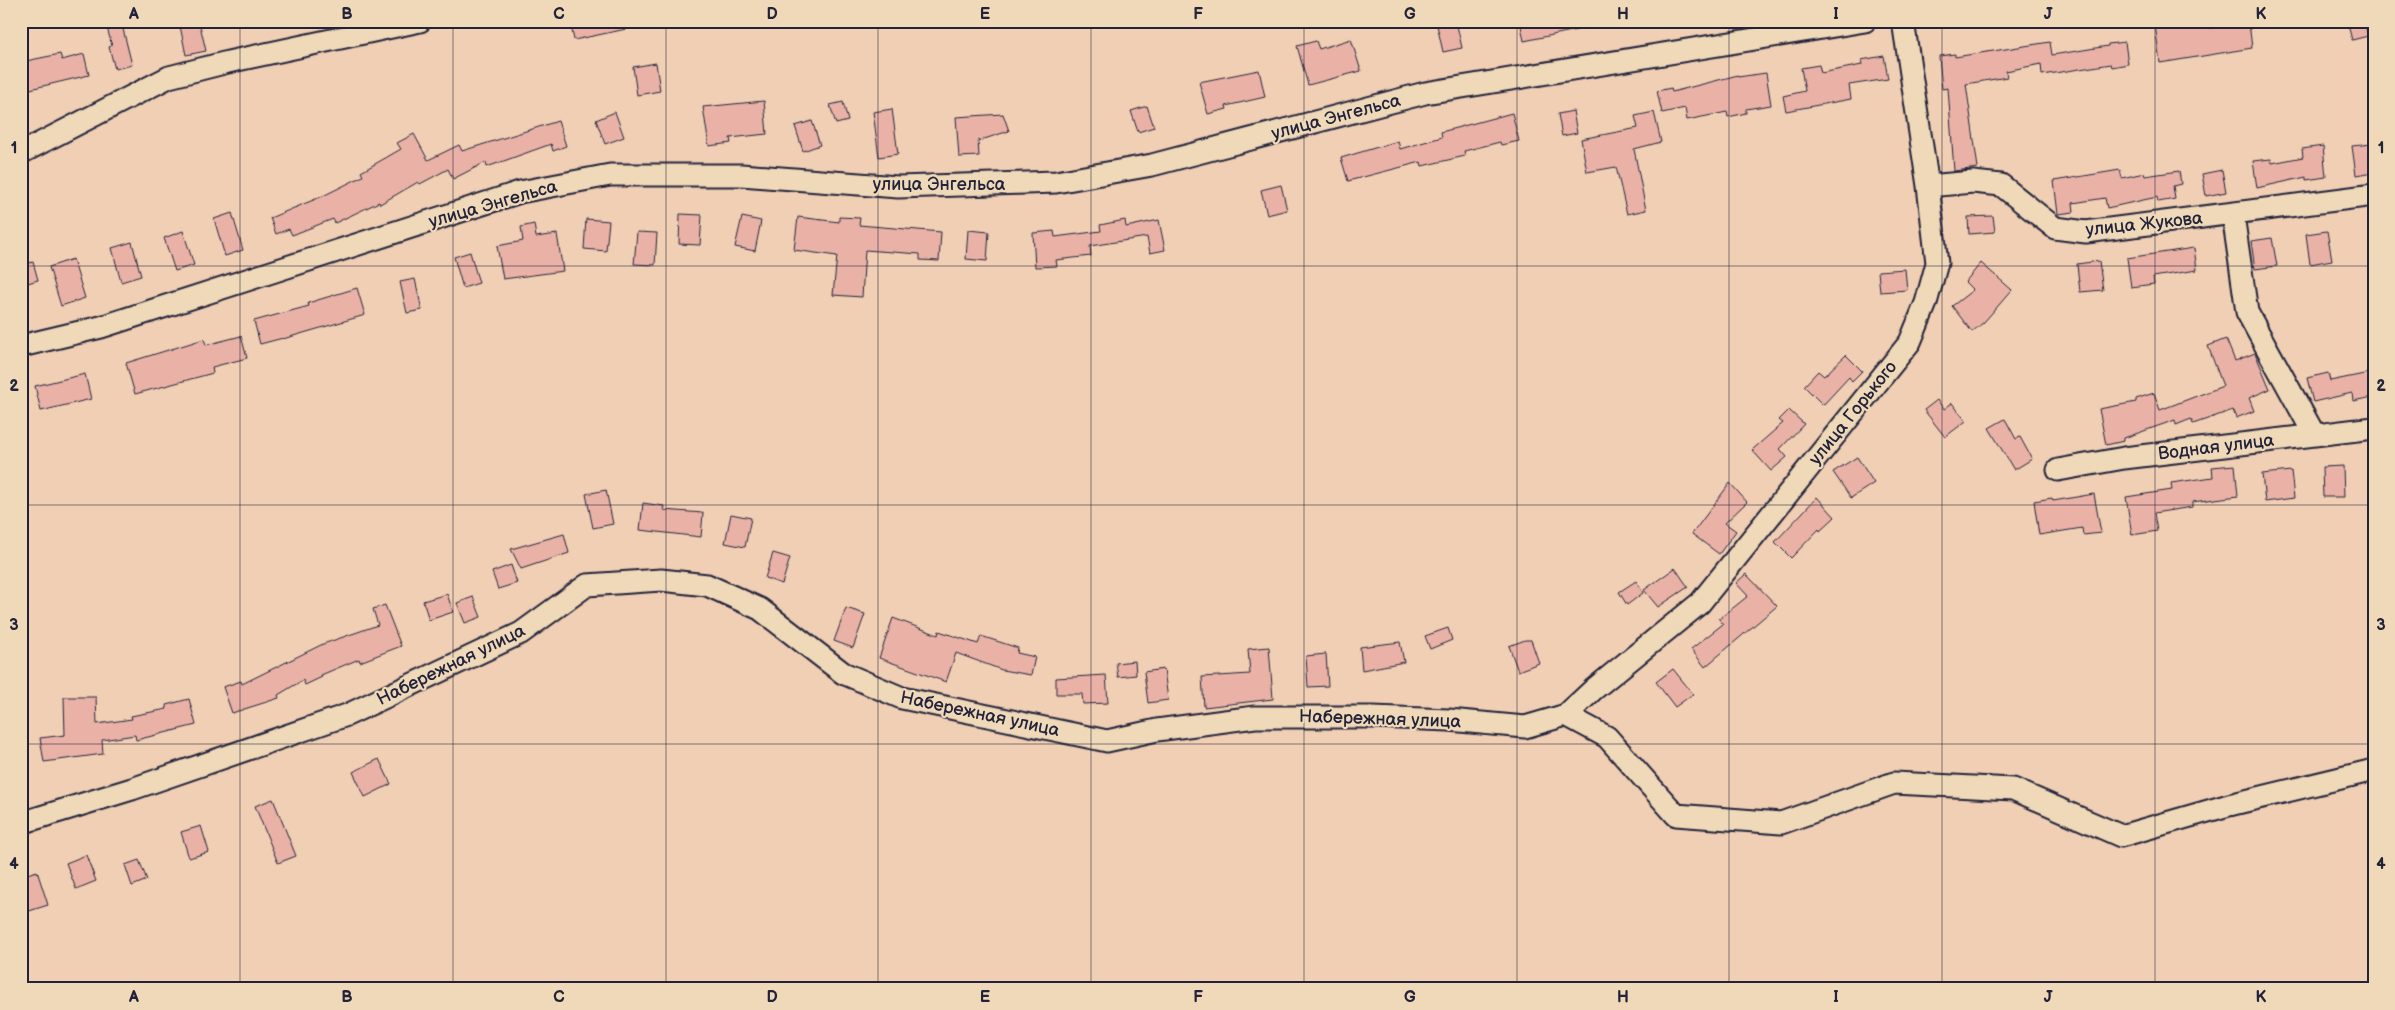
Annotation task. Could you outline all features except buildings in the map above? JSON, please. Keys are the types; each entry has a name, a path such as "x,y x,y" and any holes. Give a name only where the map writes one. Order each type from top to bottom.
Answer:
{"street":[{"path":"21,153 169,77 228,62 420,21"},
{"name":"улица Энгельса","path":"21,346 101,327 520,192 610,175 741,175 898,187 1056,182 1152,165 1425,93 1865,21"},
{"name":"улица Горького","path":"1566,715 1594,689 1700,603 1910,342 1926,303 1937,263 1928,186 1902,21"},
{"name":"улица Жукова","path":"1928,186 1973,182 2001,185 2055,228 2086,232 2374,195"},
{"path":"2233,214 2247,312 2314,434"},
{"name":"Водная улица","path":"2058,470 2124,458 2374,428"},
{"name":"Набережная улица","path":"21,822 132,789 347,715 521,632 587,585 615,583 661,580 707,585 760,609 843,673 902,698 1107,741 1158,730 1255,717 1373,717 1449,720 1525,727 1566,715"},
{"path":"1566,715 1607,737 1676,814 1781,823 1894,783 2013,789 2120,836 2229,805 2374,770"}]}
